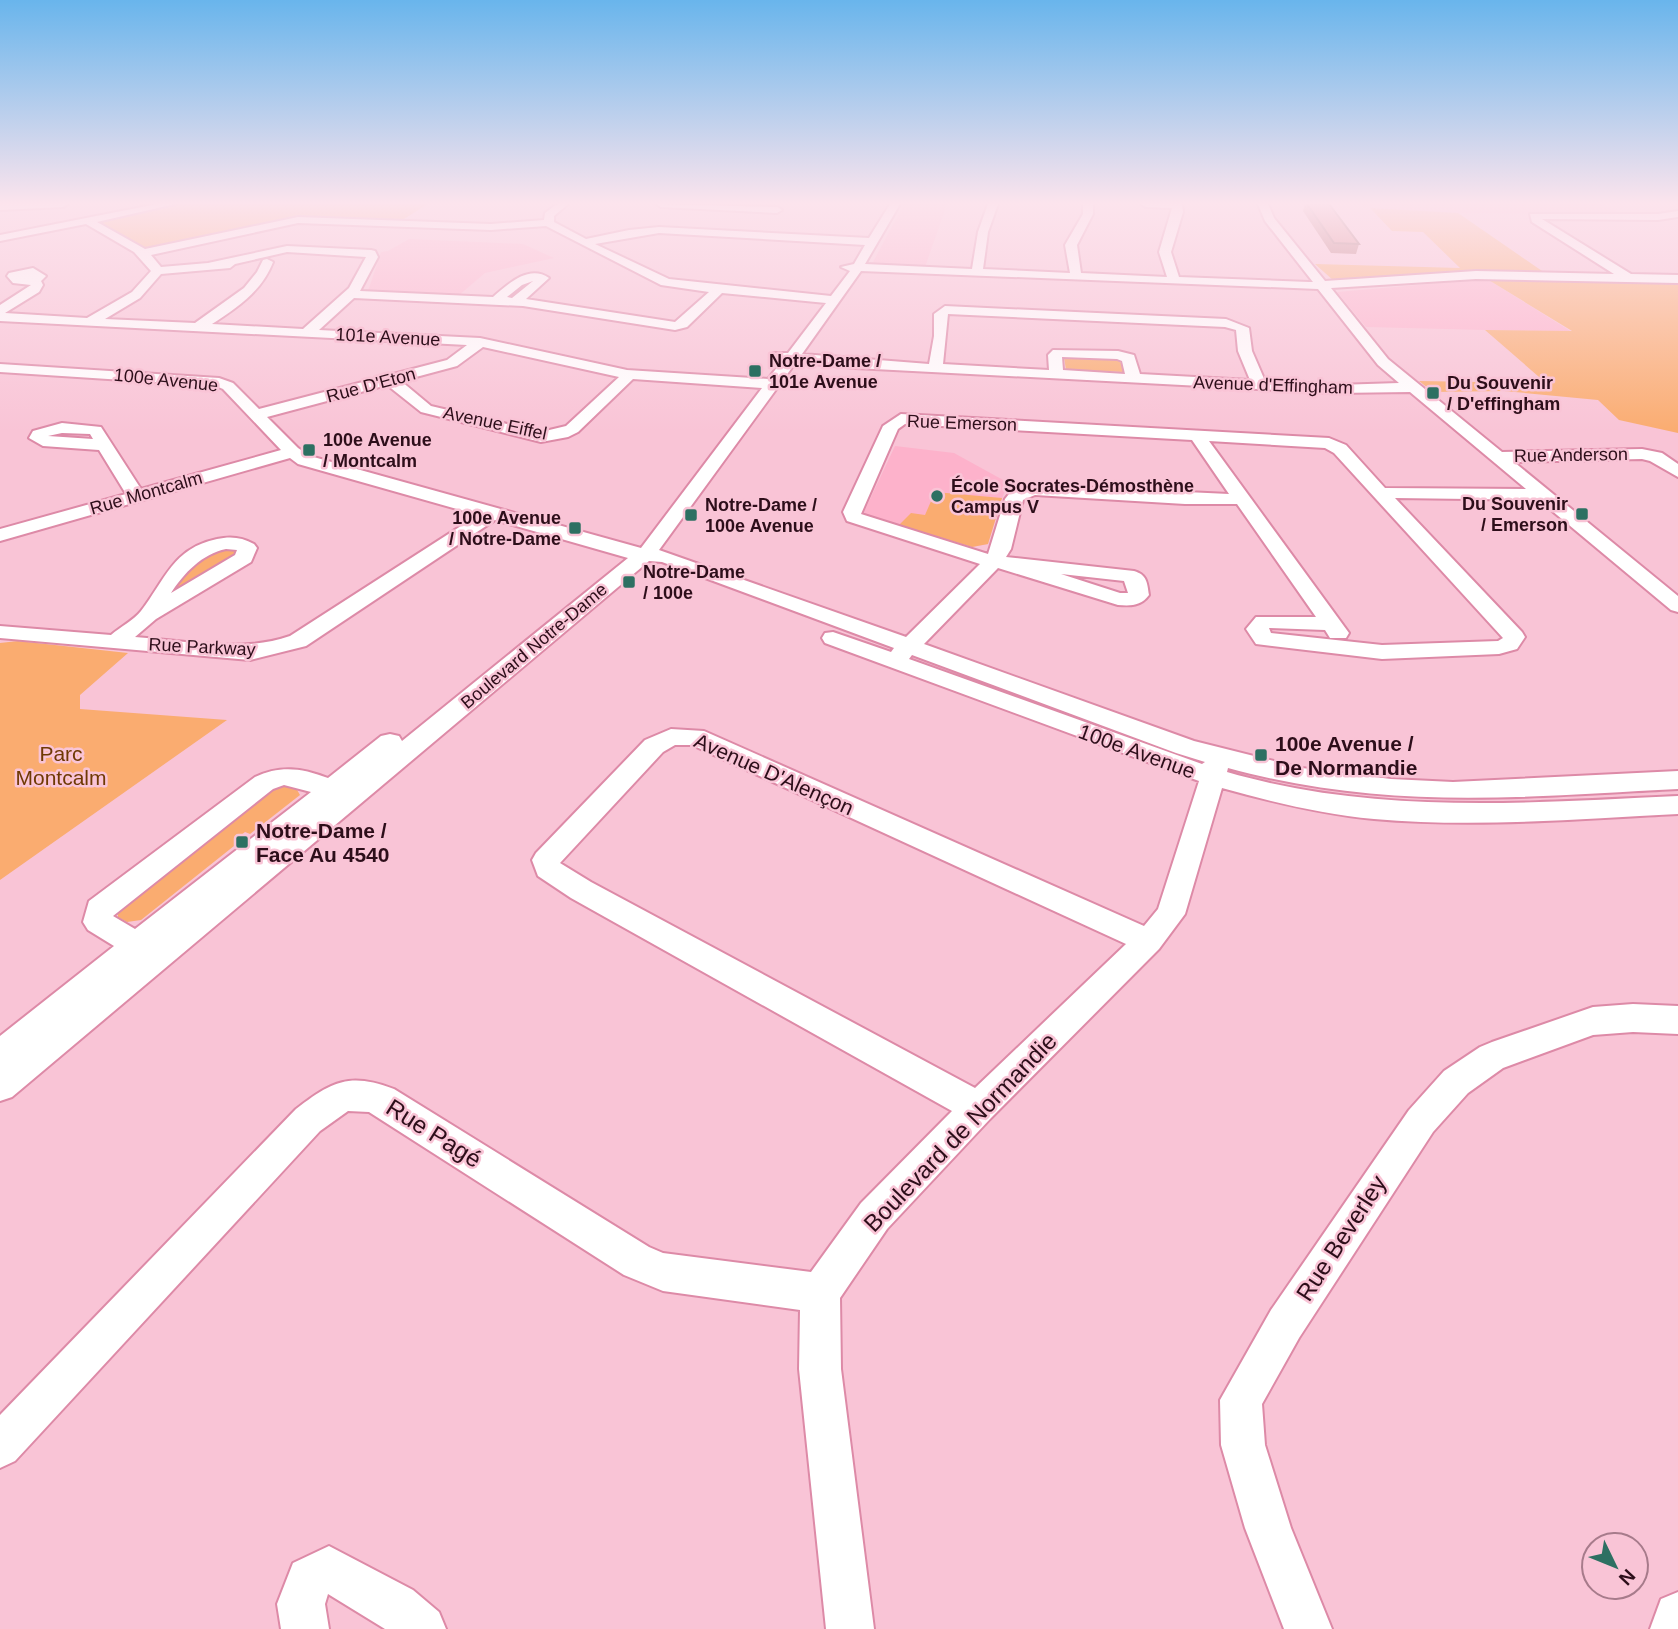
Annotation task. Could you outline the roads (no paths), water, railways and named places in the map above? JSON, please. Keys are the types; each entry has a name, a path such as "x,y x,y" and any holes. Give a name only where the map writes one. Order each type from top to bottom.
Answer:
{"street":[{"path":"2,317 34,289 37,285 34,280"},
{"path":"91,321 136,295 149,280"},
{"path":"198,327 240,299 257,280"},
{"path":"307,332 353,294 362,280"},
{"path":"496,301 519,280"},
{"path":"515,302 541,280"},
{"path":"661,280 718,290 828,299"},
{"name":"Boulevard Notre-Dame","path":"0,1086 340,794 636,556 843,280"},
{"path":"1174,280 1322,286 1406,280"},
{"path":"1317,280 1379,359 1678,606"},
{"path":"353,294 515,302 573,308 675,326 682,324 718,290"},
{"path":"935,368 941,336 940,314 943,310 1232,323 1241,327 1246,354 1259,385"},
{"name":"101e Avenue","path":"2,317 480,342 514,347 629,375 765,384"},
{"name":"Rue D'Eton","path":"256,415 452,363 480,342"},
{"path":"1056,374 1055,355 1058,353 1109,354 1129,358 1133,378"},
{"name":"Avenue d'Effingham","path":"785,357 935,368 1341,389 1413,387"},
{"name":"100e Avenue","path":"0,368 219,382 228,386 292,452 304,460 636,556 646,568 901,653 1216,768 1330,804 1430,814 1490,814 1678,805"},
{"path":"0,385 28,370"},
{"name":"Avenue Eiffel","path":"390,380 426,409 541,437 562,434 572,429 629,375"},
{"name":"Rue Emerson","path":"998,562 853,517 852,512 891,426 901,419 1329,443 1340,449 1382,493 1514,637 1509,644 1499,648 1382,652 1347,646 1264,639 1257,629 1263,621 1332,624"},
{"path":"1197,436 1347,646"},
{"path":"104,445 136,496"},
{"name":"Rue Montcalm","path":"0,535 292,452"},
{"name":"Rue Anderson","path":"1500,457 1645,454 1656,457 1678,472"},
{"path":"901,653 998,562 1014,499 1019,494 1028,490 1185,499 1240,499"},
{"path":"1382,493 1545,495"},
{"name":"Rue Parkway","path":"0,632 250,653 274,649 298,641 492,514"},
{"path":"117,641 149,615 244,558 247,548 243,545 222,544 194,554 158,596 149,615"},
{"path":"998,562 1128,575 1136,578 1139,596 1131,600 1118,599 998,562"},
{"name":"Avenue D'Alençon","path":"978,1108 581,890 548,869 546,860 654,746 671,737 695,737 1149,941"},
{"name":"100e Avenue","path":"1216,768 1424,790 1678,780"},
{"name":"Boulevard de Normandie","path":"820,1293 874,1216 978,1108 1149,941 1171,914 1216,768"},
{"path":"137,945 98,922 97,914 102,905 268,780 292,775 340,794"},
{"name":"Boulevard Notre-Dame","path":"0,1055 137,945 340,794"},
{"name":"Rue Beverley","path":"1308,1629 1268,1528 1243,1445 1241,1400 1285,1324 1421,1121 1457,1082 1492,1057 1593,1021 1633,1018 1678,1020"},
{"name":"Rue Pagé","path":"0,1446 307,1120 336,1099 360,1093 383,1100 637,1262 663,1272 820,1293"},
{"path":"820,1293 820,1369 850,1629"},
{"path":"305,1629 300,1604 309,1579 329,1570 396,1608 422,1629"},
{"path":"1674,1629 1678,1616"}],"place":[{"name":"Notre-Dame / 101e Avenue","path":"755,371"},
{"name":"Du Souvenir / D'effingham","path":"1433,393"},
{"name":"100e Avenue / Montcalm","path":"309,450"},
{"name":"École Socrates-Démosthène Campus V","path":"937,496"},
{"name":"Du Souvenir / Emerson","path":"1582,514"},
{"name":"Notre-Dame / 100e Avenue","path":"691,515"},
{"name":"100e Avenue / Notre-Dame","path":"575,528"},
{"name":"Notre-Dame / 100e","path":"629,582"},
{"name":"100e Avenue / De Normandie","path":"1261,755"},
{"name":"Notre-Dame / Face Au 4540","path":"242,842"}],"park label":[{"name":"Parc Montcalm","path":"61,765"}]}
